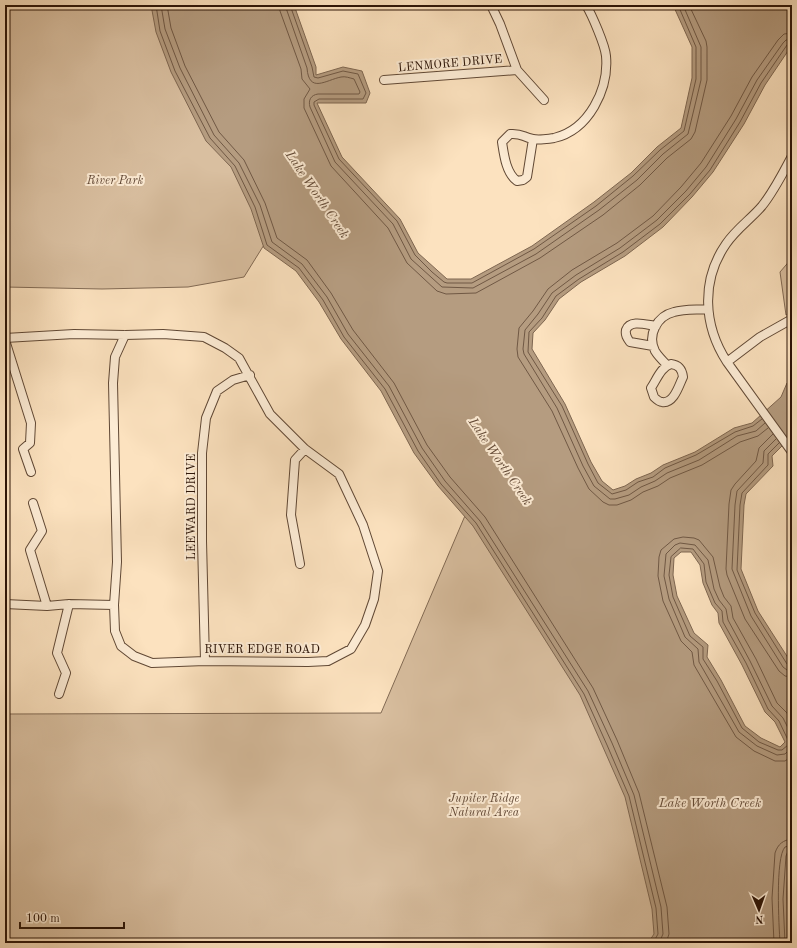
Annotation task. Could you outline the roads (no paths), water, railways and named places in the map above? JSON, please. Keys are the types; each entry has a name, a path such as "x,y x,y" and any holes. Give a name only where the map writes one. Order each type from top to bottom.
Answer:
{"street":[{"path":"491,5 500,24 517,70 544,100"},
{"path":"533,139 527,177 523,180 517,181 512,177 504,155 502,142 510,134 520,133 533,139 555,138 576,128 590,113 601,92 606,79 606,55 592,14 586,5"},
{"name":"LENMORE DRIVE","path":"384,80 517,70"},
{"path":"792,156 769,197 731,238 719,255 709,282 708,309 712,333 717,346 792,452"},
{"path":"667,365 658,355 653,346 652,335 656,326 664,316 673,312 708,309"},
{"path":"727,362 760,337 792,319"},
{"path":"653,346 630,342 626,333 627,328 631,325 656,326"},
{"name":"RIVER EDGE ROAD","path":"5,339 74,334 162,334 204,337 225,348 239,358 270,414 305,450 339,474 363,525 378,571 374,598 365,625 352,649 328,661 205,661 152,663 134,656 121,646 115,631 114,605 117,562 113,383 115,357 125,335"},
{"path":"5,339 31,423 30,443 24,449 31,472"},
{"path":"667,365 676,365 680,368 683,376 671,400 662,402 654,397 651,388 663,368 667,365"},
{"name":"LEEWARD DRIVE","path":"205,661 202,541 202,453 206,418 217,391 233,380 250,376"},
{"path":"300,564 291,515 295,460 305,450"},
{"path":"33,503 42,531 30,550 47,606"},
{"path":"5,604 47,606 69,604 114,605"},
{"path":"59,694 66,673 57,653 69,604"}],"water":[{"name":"Lake Worth Creek","path":"151,5 294,5 316,67 316,75 343,67 362,71 370,93 366,103 317,103 342,157 400,219 418,253 447,279 471,279 532,246 594,202 631,173 657,147 681,128 692,78 692,47 673,5 792,5 792,45 765,85 744,124 713,172 692,197 663,227 625,256 581,282 559,299 545,320 533,333 532,349 565,404 591,462 602,481 613,490 625,486 636,479 651,473 663,465 695,452 734,428 752,423 781,397 787,383 792,382 792,438 790,438 772,456 773,466 746,494 744,505 741,569 758,611 792,664 792,847 788,871 787,895 789,943 648,943 654,934 652,909 625,797 580,695 473,526 438,486 414,453 381,391 341,339 319,302 296,271 264,248 251,209 231,167 206,141 171,72 156,32","holes":["681,552 691,552 700,565 703,583 712,605 718,613 719,623 765,712 775,722 785,742 780,747 761,738 745,726 707,657 708,645 694,633 677,596 673,575 674,558"]}],"park label":[{"name":"River Park","path":"115,180"},
{"name":"Jupiter Ridge Natural Area","path":"484,805"}]}
